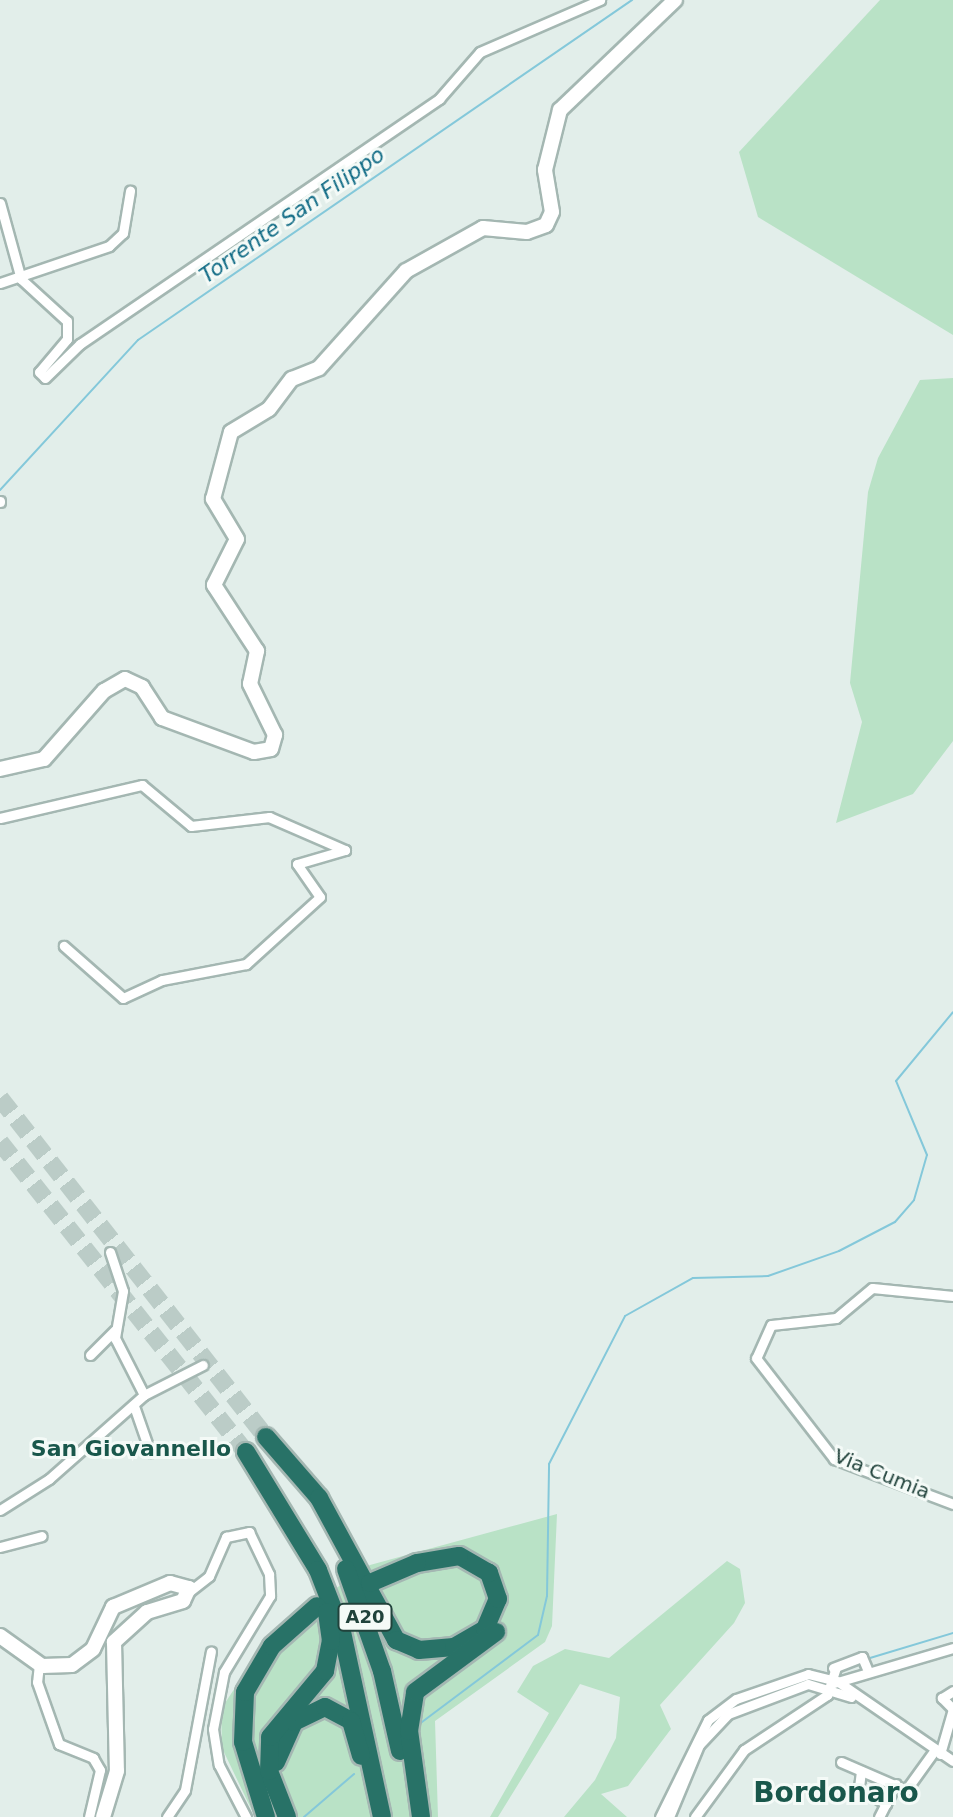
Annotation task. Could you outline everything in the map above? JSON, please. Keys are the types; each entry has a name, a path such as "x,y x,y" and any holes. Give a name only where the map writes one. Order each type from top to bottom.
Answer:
{"highway":[{"name":"A20","path":"409,1817 394,1719 366,1621 312,1502 266,1437 319,1498 396,1640 419,1650 454,1647 485,1629 498,1599 489,1573 459,1556 417,1563 369,1580 416,1557 460,1550 489,1563 505,1590 492,1638 430,1675 412,1700 409,1731 421,1817"},
{"name":"A20","path":"246,1452 318,1570 361,1698 382,1817"},
{"path":"287,1817 271,1780 268,1747 277,1721 330,1657 318,1570"},
{"path":"269,1817 248,1741 251,1694 276,1650 317,1610"},
{"path":"293,1817 278,1779 278,1749 294,1722 325,1707 354,1726 371,1817"}],"street":[{"path":"0,203 4,231 21,279 67,321 67,339 39,372 45,378 80,344 439,99 480,52 600,0"},
{"path":"0,769 44,759 104,691 125,679 142,687 162,718 259,753 271,749 275,735 250,684 257,651 214,585 216,567 237,539 213,499 231,432 269,409 292,379 319,368 406,271 483,228 527,232 546,225 552,212 545,170 560,110 674,1"},
{"path":"0,283 21,279 116,241 130,191"},
{"path":"0,818 142,785 191,826 269,817 345,850 297,864 320,897 242,966 162,980 123,998 64,946"},
{"path":"90,1355 115,1330 123,1291 110,1252"},
{"name":"Via Cumia","path":"953,1296 872,1288 836,1318 771,1325 756,1358 834,1459 953,1504"},
{"path":"115,1330 144,1395"},
{"path":"0,1510 144,1395 203,1365"},
{"path":"134,1406 150,1452"},
{"path":"103,1817 117,1771 114,1642 147,1612 183,1601 209,1576 226,1537 249,1532 271,1590 224,1672 213,1729 219,1765 246,1817"},
{"path":"0,1547 42,1536"},
{"path":"0,1636 39,1664 81,1661 113,1607 175,1582 190,1591"},
{"path":"669,1817 694,1754 728,1714 779,1691 831,1682 867,1669 953,1648"},
{"path":"167,1817 185,1790 211,1651"},
{"path":"660,1817 688,1751 716,1714 746,1695 862,1657 867,1669"},
{"path":"39,1664 37,1682 59,1744 89,1755 100,1770 89,1817"},
{"path":"695,1817 744,1750 824,1698 836,1667"},
{"path":"819,1673 953,1761"},
{"path":"841,1762 906,1790 937,1752 950,1745 953,1709 942,1698 953,1691"},
{"path":"861,1771 859,1787 886,1804"},
{"path":"879,1817 896,1784"}],"green space":[{"path":"880,0 953,0 953,335 758,217 739,152"},
{"path":"953,378 953,741 913,794 836,823 862,722 850,683 868,492 878,458 920,380"},
{"path":"557,1514 552,1626 545,1642 435,1721 438,1817 255,1817 222,1748 221,1709 272,1632 370,1565"},
{"path":"727,1561 740,1569 745,1603 734,1623 660,1705 671,1729 628,1786 601,1794 627,1817 564,1817 595,1780 616,1738 620,1697 580,1684 498,1817 490,1817 549,1713 517,1692 533,1666 565,1649 609,1658"}],"waterway":[{"name":"Torrente San Filippo","path":"0,490 138,340 632,0"},
{"path":"418,1725 538,1635 547,1596 549,1464 625,1316 693,1278 768,1276 839,1251 895,1222 914,1200 927,1155 896,1081 953,1012"},
{"path":"870,1658 953,1633"},
{"path":"304,1817 354,1774"}],"tunnel":[{"path":"0,1098 266,1437"},
{"path":"0,1142 246,1452"}],"district":[{"name":"San Giovannello","path":"131,1449"},
{"name":"Bordonaro","path":"836,1793"}]}
